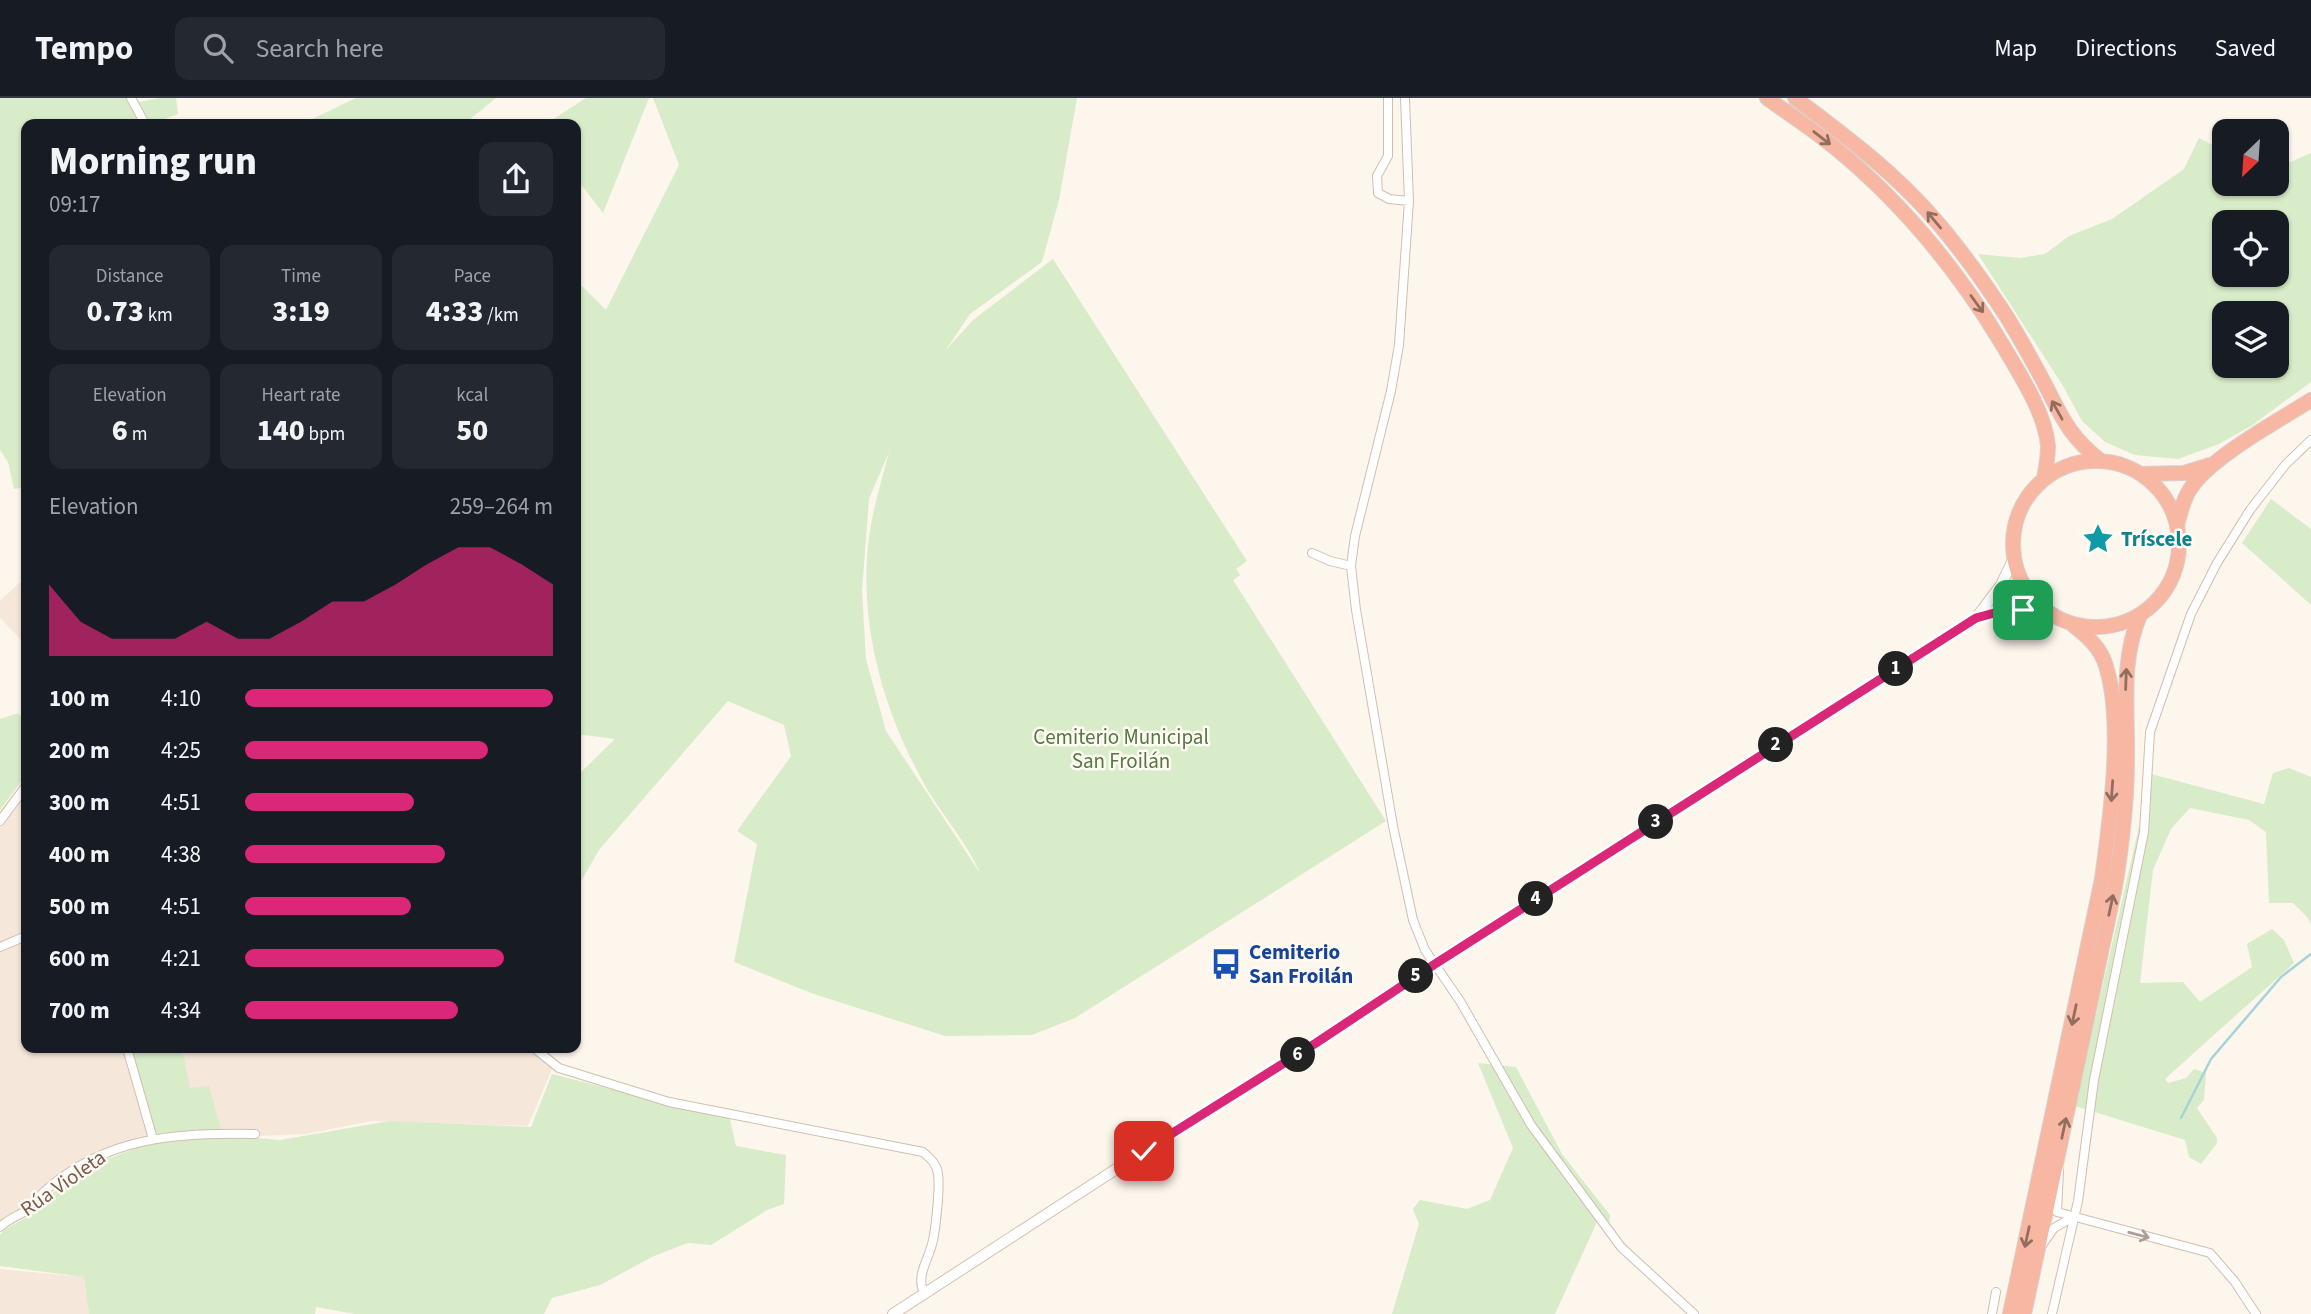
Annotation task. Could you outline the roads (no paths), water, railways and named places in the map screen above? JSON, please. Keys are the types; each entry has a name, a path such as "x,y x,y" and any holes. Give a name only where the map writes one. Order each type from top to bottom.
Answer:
{"highway":[{"path":"1767,98 1825,140 1872,182 1934,246 1983,312 2022,377 2044,429 2048,447 2044,478"},
{"path":"1795,98 1836,129 1915,198 1965,255 1999,305 2064,423 2077,441 2101,461"},
{"path":"2177,525 2192,485 2212,465 2311,400"},
{"path":"2010,1314 2100,891 2109,829 2114,722 2106,665 2093,641 2073,625 2045,611 2025,589 2014,561 2012,538 2017,515 2028,495 2044,478 2081,462 2101,461 2122,465 2141,474 2158,488 2170,505 2177,525 2179,551 2173,576 2160,598 2140,615 2119,625 2096,628 2073,625"},
{"path":"2141,474 2184,473 2212,465"},
{"path":"2024,1314 2113,899 2121,849 2127,762 2127,656 2140,615"}],"street":[{"path":"131,98 142,119"},
{"path":"1388,98 1388,156 1377,176 1378,193 1390,199 1409,201"},
{"path":"1405,98 1409,201 1404,293 1395,368 1382,434 1355,536 1351,566 1356,610 1395,836 1413,920 1425,950 1460,1001 1531,1125 1621,1247 1694,1314"},
{"path":"2053,1314 2083,1171 2094,1080 2144,832 2150,732 2190,614 2217,563 2250,510 2286,464 2311,440"},
{"path":"1312,553 1329,561 1351,566"},
{"path":"1976,618 2001,585 2014,561"},
{"path":"893,1314 1976,618 2005,610 2045,611"},
{"path":"0,821 21,793"},
{"path":"0,947 21,938"},
{"path":"128,1053 153,1139"},
{"path":"540,1053 559,1068 669,1102 923,1152 934,1162 938,1173 933,1241 920,1286 924,1293"},
{"name":"Rúa Violeta","path":"0,1227 26,1210 46,1189 106,1151 153,1139 212,1133 254,1134"},
{"path":"2058,1158 2060,1185 2057,1212 2210,1253 2235,1282 2256,1314"},
{"path":"2038,1253 2054,1228 2074,1217"},
{"path":"1992,1314 1996,1292"}],"waterway":[{"path":"2181,1118 2211,1059 2281,977 2311,954"}],"place":[{"name":"Tríscele","path":"2098,539"},
{"name":"Cemiterio San Froilán","path":"1226,964"}],"park label":[{"name":"Cemiterio Municipal San Froilán","path":"1121,749"}]}
